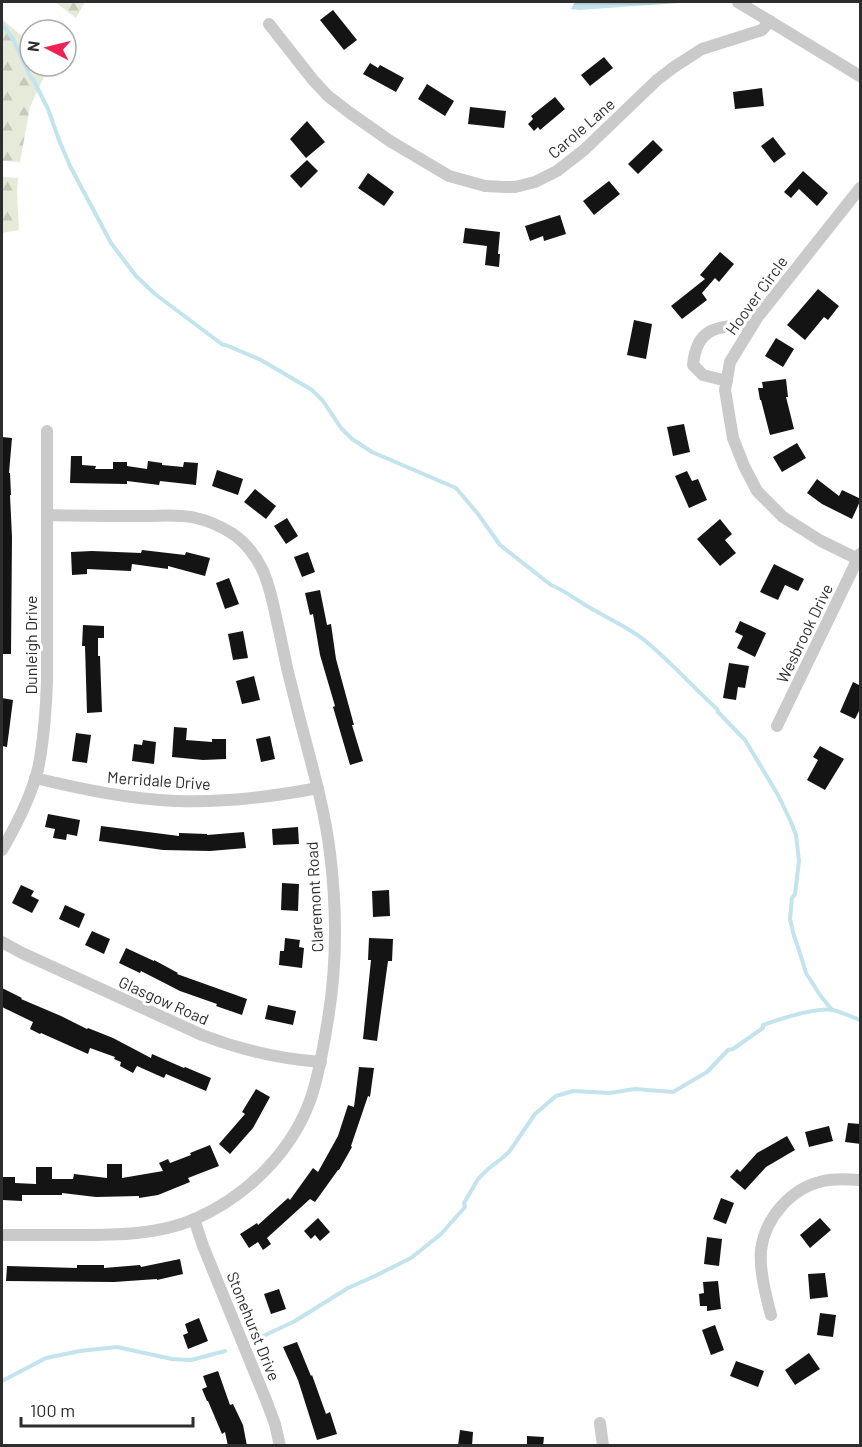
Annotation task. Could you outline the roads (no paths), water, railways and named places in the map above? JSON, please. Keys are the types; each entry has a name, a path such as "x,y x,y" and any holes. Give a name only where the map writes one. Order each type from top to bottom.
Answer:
{"street":[{"path":"738,2 861,76"},
{"name":"Carole Lane","path":"269,24 298,63 328,96 406,151 449,176 485,186 515,187 535,182 557,171 584,150 657,80 674,67 702,50 762,30 770,21"},
{"name":"Hoover Circle","path":"859,556 821,541 783,517 757,491 733,438 725,390 730,362 753,324 799,263 861,188"},
{"path":"727,381 703,375 693,365 694,351 703,335 723,327 753,324"},
{"name":"Dunleigh Drive","path":"2,850 35,778 43,734 47,680 47,431"},
{"name":"Claremont Road","path":"2,1235 143,1232 194,1220 241,1191 254,1181 281,1152 303,1115 321,1062 331,1004 335,927 330,852 318,788 272,601 260,565 242,541 234,535 214,523 191,517 47,515"},
{"name":"Wesbrook Drive","path":"777,726 859,556"},
{"name":"Merridale Drive","path":"35,778 101,793 192,802 278,796 318,788"},
{"name":"Glasgow Road","path":"2,942 202,1035 231,1046 295,1060 321,1062"},
{"path":"771,1315 761,1251 765,1235 774,1216 789,1199 808,1186 833,1179 861,1180"},
{"name":"Stonehurst Drive","path":"194,1220 266,1400 280,1446"},
{"path":"600,1423 603,1446"}],"water":[{"path":"575,2 693,2 571,9"}],"waterway":[{"path":"2,24 13,39 48,109 70,166 111,243 136,276 155,294 223,345 261,360 312,390 352,439 372,452 456,488 500,545 551,585 643,639 717,709 745,740 778,795 796,835 799,861 790,919 806,973 832,1010"},
{"path":"257,1339 295,1321 348,1288 411,1258 441,1234 465,1207 464,1203 478,1179 509,1152 535,1114 556,1096 573,1091 609,1093 635,1089 673,1092 707,1072 728,1050 733,1049 763,1028 763,1025 818,1010 836,1011 860,1020"},
{"path":"2,1381 46,1358 80,1351 117,1347 172,1359 191,1360 225,1351"}]}
